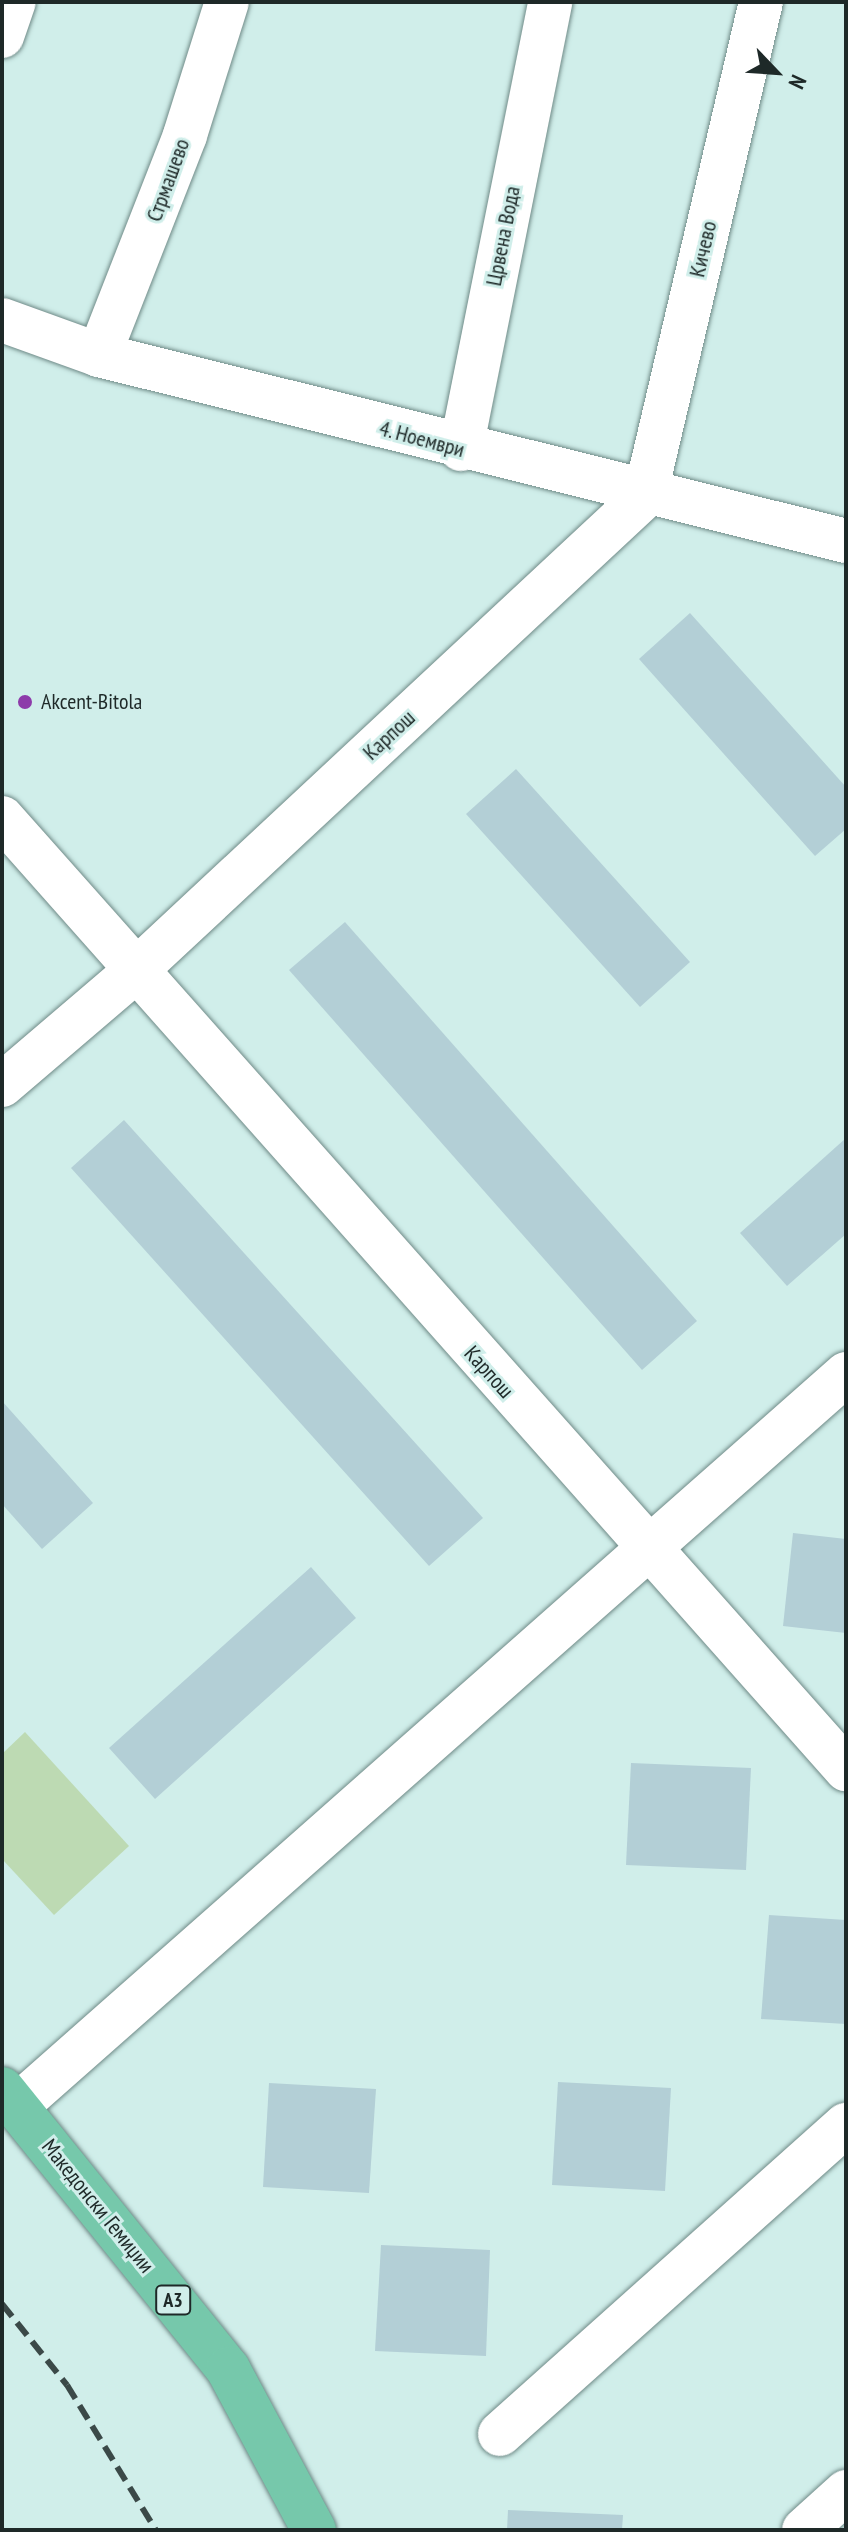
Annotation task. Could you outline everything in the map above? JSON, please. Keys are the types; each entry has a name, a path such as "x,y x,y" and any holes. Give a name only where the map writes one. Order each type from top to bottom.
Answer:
{"main road":[{"name":"Македонски Гемиџии","path":"9,2098 228,2369 314,2530"}],"street":[{"path":"2,36 14,2"},
{"name":"Стрмашево","path":"99,355 185,135 227,2"},
{"name":"Кичево","path":"645,496 761,2"},
{"name":"Црвена Вода","path":"461,449 537,9"},
{"name":"4. Ноември","path":"2,320 99,355 645,496 846,541"},
{"name":"Карпош","path":"2,1085 133,973 645,496"},
{"name":"Карпош","path":"2,818 133,973 846,1769"},
{"path":"9,2098 846,1374"},
{"path":"500,2434 846,2125"},
{"path":"804,2530 846,2492"}],"green space":[{"path":"25,1732 129,1846 54,1915 2,1859 2,1754"}],"building":[{"path":"690,613 846,787 846,829 815,856 639,659"},
{"path":"516,769 690,962 640,1007 466,814"},
{"path":"345,922 697,1321 642,1370 289,970"},
{"path":"124,1120 483,1518 429,1566 71,1168"},
{"path":"846,1138 846,1234 787,1286 740,1233"},
{"path":"2,1401 93,1503 42,1549 2,1504"},
{"path":"793,1533 846,1539 846,1633 783,1626"},
{"path":"311,1567 356,1618 155,1799 109,1748"},
{"path":"631,1763 751,1768 746,1870 626,1865"},
{"path":"769,1915 846,1920 846,2024 761,2019"},
{"path":"558,2082 671,2088 665,2191 552,2185"},
{"path":"269,2083 376,2089 369,2193 263,2187"},
{"path":"381,2245 490,2250 486,2356 375,2351"},
{"path":"508,2510 623,2515 622,2530 507,2530"}],"railway":[{"path":"2,2304 67,2385 156,2530"}],"place":[{"name":"Akcent-Bitola","path":"25,702"}]}
